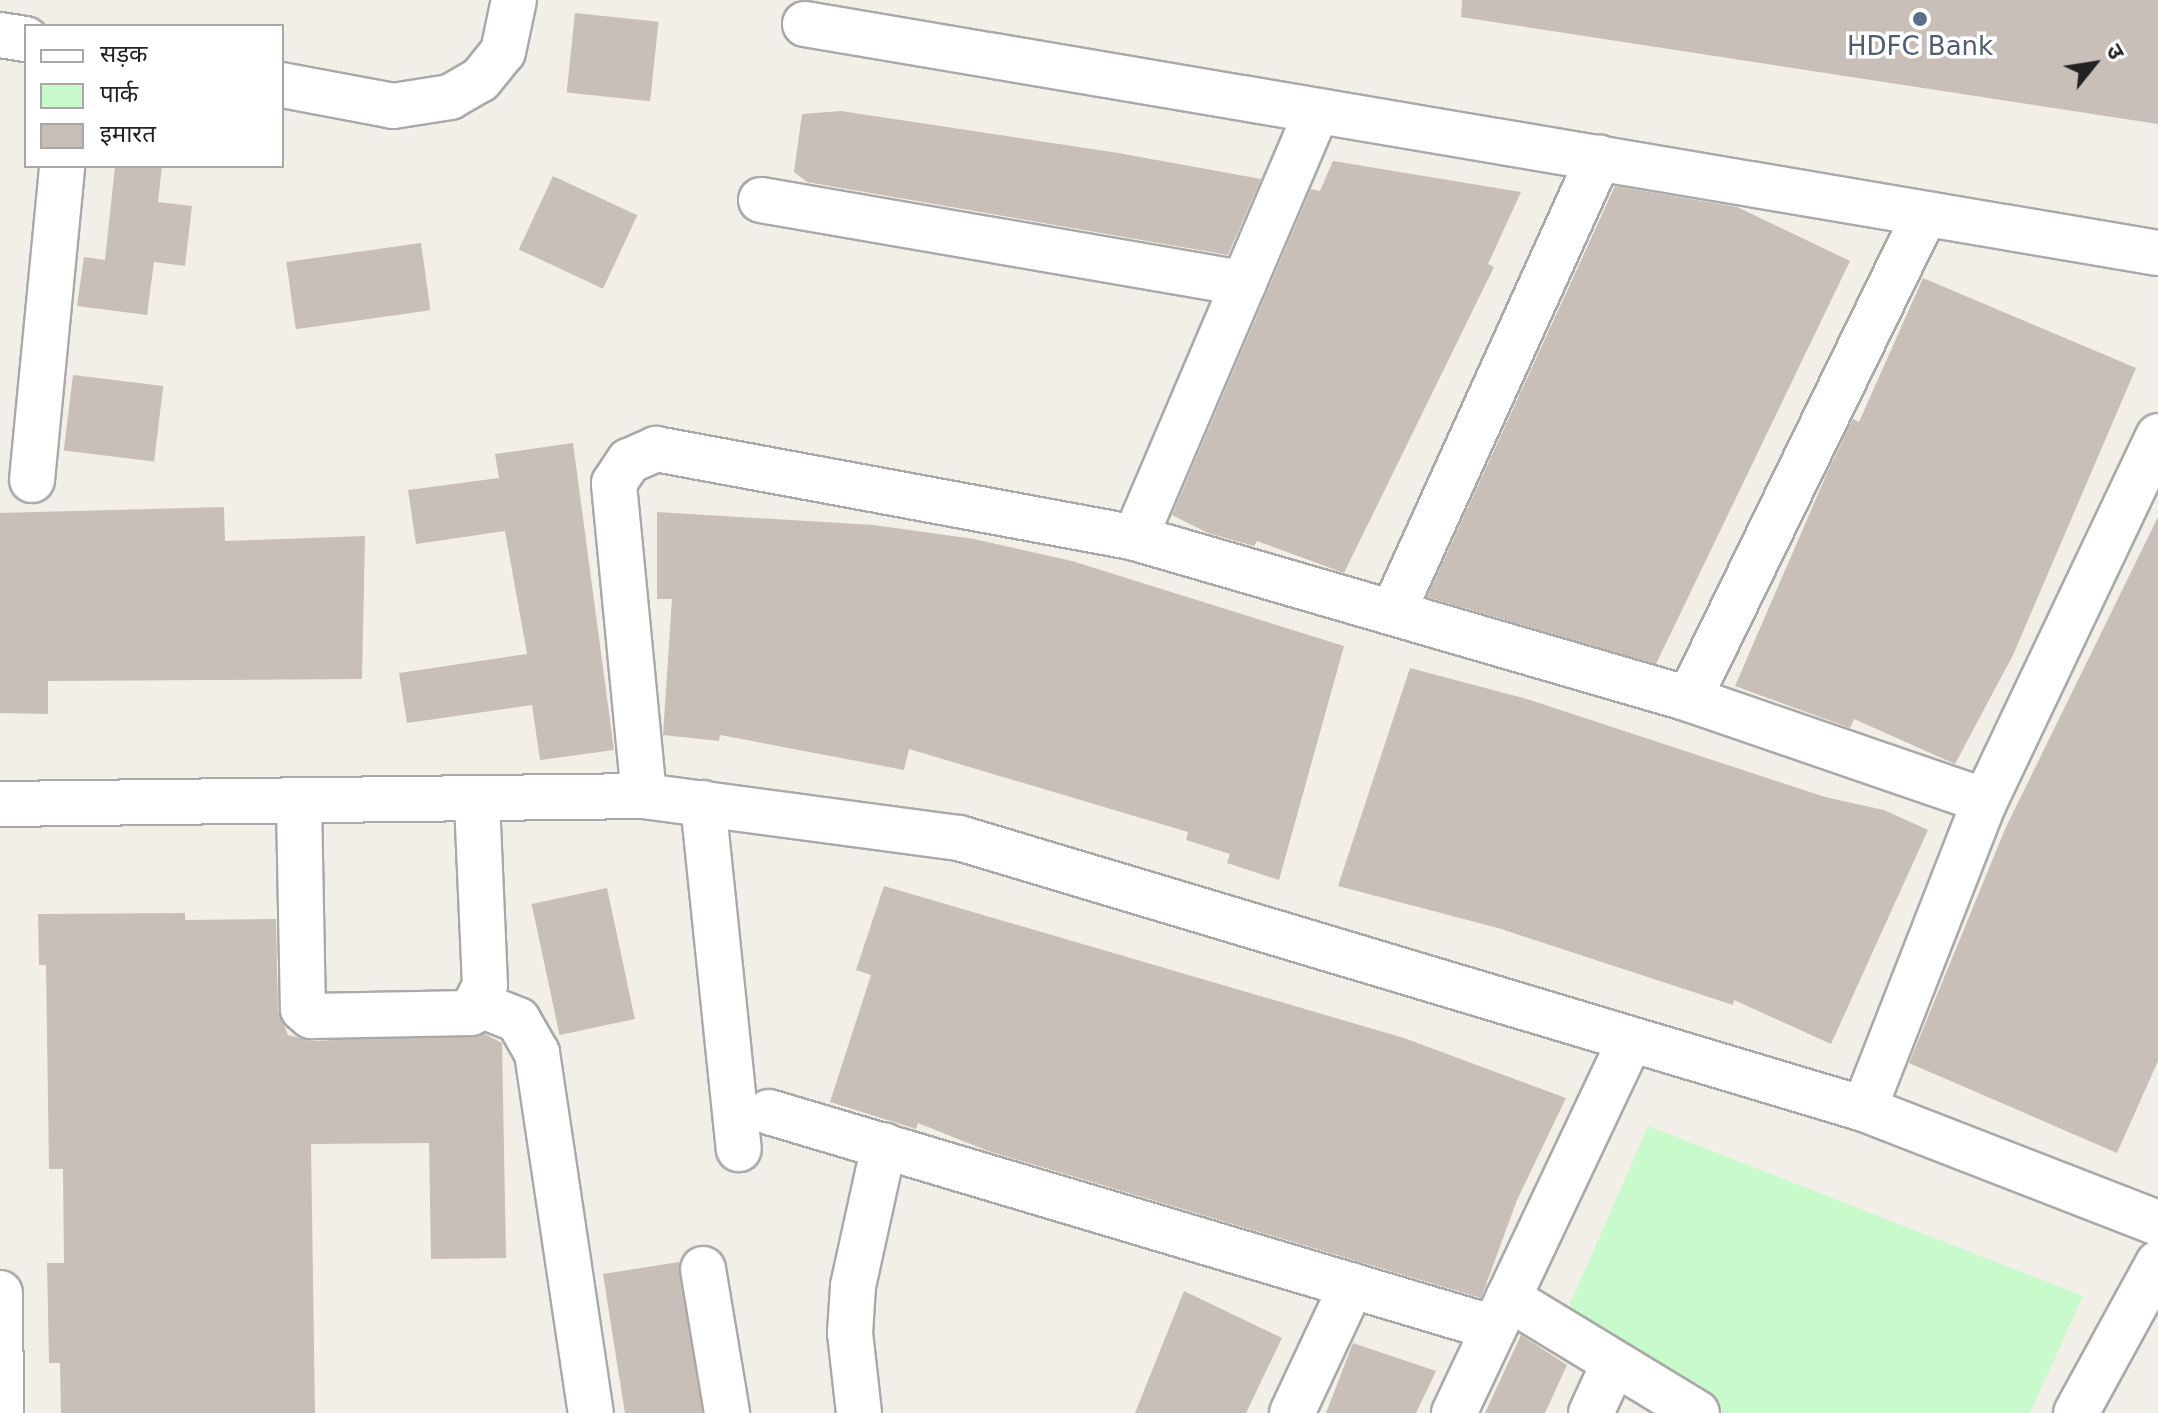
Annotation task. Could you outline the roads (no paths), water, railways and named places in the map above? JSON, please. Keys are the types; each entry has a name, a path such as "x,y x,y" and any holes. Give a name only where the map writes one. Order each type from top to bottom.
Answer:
{"street":[{"path":"284,85 393,106 450,97 480,80 503,52 514,0"},
{"path":"805,24 2158,253"},
{"path":"0,35 24,39"},
{"path":"1135,538 1317,111"},
{"path":"1393,612 1599,158"},
{"path":"32,480 62,168"},
{"path":"761,200 1244,283"},
{"path":"1689,699 1925,214"},
{"path":"1864,1109 1985,801 2158,436"},
{"path":"644,796 614,483 629,461 656,449 1135,538 1689,699 1985,801"},
{"path":"0,804 299,805 644,796 959,838 1864,1109 2158,1223"},
{"path":"299,805 303,1009 311,1016 471,1013 480,1005 485,985 477,800"},
{"path":"703,803 739,1149"},
{"path":"480,1005 518,1020 537,1053 591,1413"},
{"path":"1454,1413 1630,1040"},
{"path":"769,1112 1352,1285 1501,1313 1614,1363 1697,1413"},
{"path":"859,1413 850,1333 853,1286 884,1145"},
{"path":"2076,1413 2158,1263"},
{"path":"703,1269 727,1413"},
{"path":"1292,1413 1352,1285"},
{"path":"0,1293 1,1413"},
{"path":"1591,1413 1614,1363"}],"place":[{"name":"HDFC Bank","path":"1920,19"}]}
